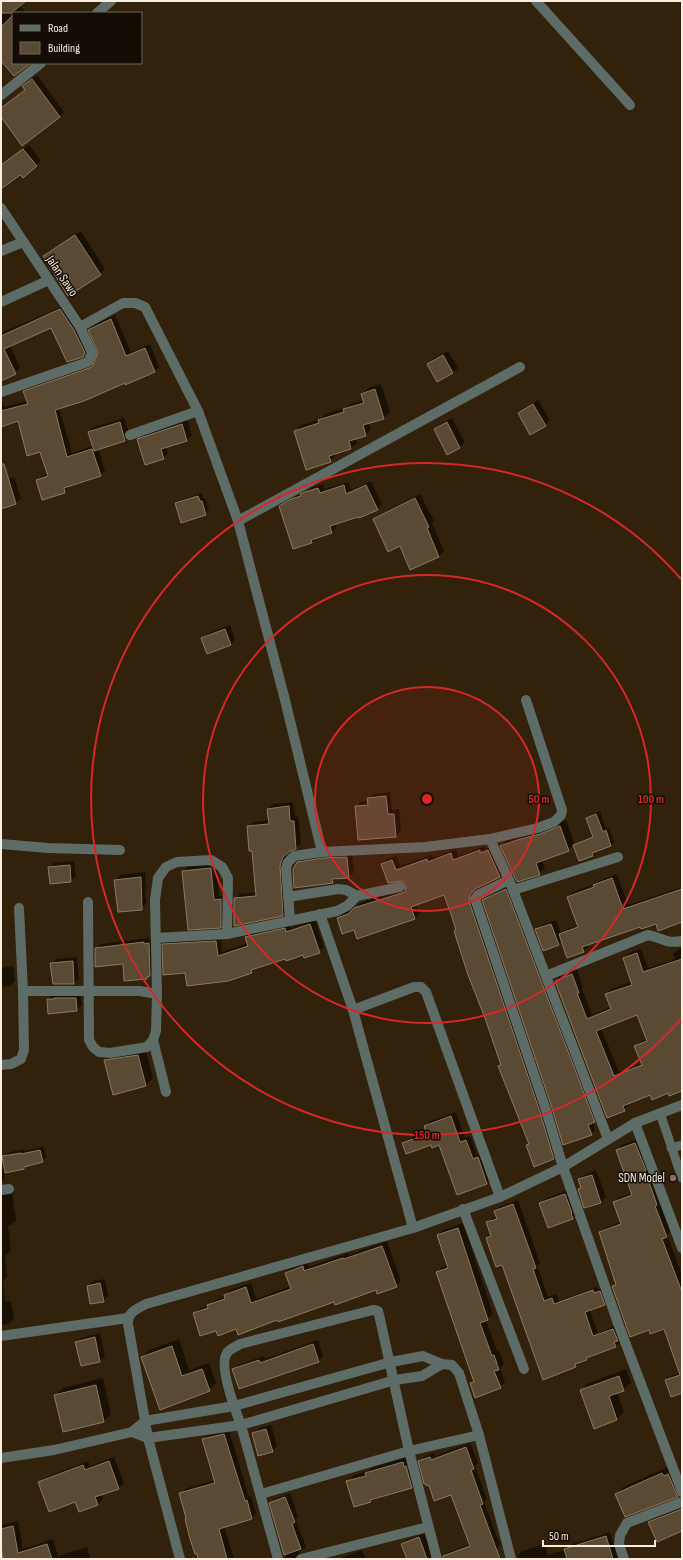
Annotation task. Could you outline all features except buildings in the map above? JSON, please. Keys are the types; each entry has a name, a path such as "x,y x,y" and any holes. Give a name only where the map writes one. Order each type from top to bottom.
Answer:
{"street":[{"path":"98,12 111,1"},
{"path":"536,1 630,105"},
{"path":"1,95 40,64"},
{"name":"Jalan Sawo","path":"1,208 80,327 92,354 88,362 1,392"},
{"path":"1,251 23,242"},
{"path":"1,302 49,280"},
{"path":"80,327 123,303 135,303 145,307 198,411 238,521 284,696 322,852"},
{"path":"238,521 520,367"},
{"path":"130,435 198,411"},
{"path":"290,920 286,868 290,858 294,856 322,852 425,847 490,839 538,828 554,822 561,815 562,810 526,700"},
{"path":"490,839 513,890 608,1139"},
{"path":"1,844 48,848 120,850"},
{"path":"513,890 618,857"},
{"path":"88,902 89,1040 93,1047 99,1052 110,1053 147,1047 153,1040 156,1031 157,994 155,900 158,878 166,867 178,862 211,860 222,867 228,878 227,934"},
{"path":"509,880 478,895 475,899 545,1107 563,1167 619,1326 682,1492"},
{"path":"156,938 227,934 337,910 347,906 357,896 400,887"},
{"path":"288,897 338,889 346,890 357,896"},
{"path":"1,1065 11,1064 21,1059 24,1050 19,908"},
{"path":"320,914 353,1010 413,1228"},
{"path":"546,976 648,935 666,942 682,941"},
{"path":"353,1010 414,987 421,987 426,992 500,1197"},
{"path":"23,991 140,991 157,994"},
{"path":"153,1040 166,1092"},
{"path":"180,1559 148,1438 128,1318 132,1311 146,1304 413,1228 500,1197 563,1167 635,1123 682,1105"},
{"path":"635,1123 682,1248"},
{"path":"463,1210 524,1369"},
{"path":"278,1559 223,1363 227,1352 240,1344 373,1310 378,1311 391,1362 409,1451 436,1559"},
{"path":"1,1336 128,1318"},
{"path":"1,1458 54,1450 132,1432 145,1421 234,1406 391,1362 423,1356 442,1364 452,1365 459,1373 480,1435 511,1559"},
{"path":"132,1432 148,1438 241,1426 395,1380 422,1376 442,1364"},
{"path":"261,1494 409,1451 480,1435"},
{"path":"624,1559 619,1544 620,1535 627,1523 682,1502"},
{"path":"301,1559 428,1527"}],"lane":[{"path":"660,1113 682,1178"},
{"path":"672,1148 682,1145"}],"place":[{"name":"SDN Model","path":"673,1178"}]}
